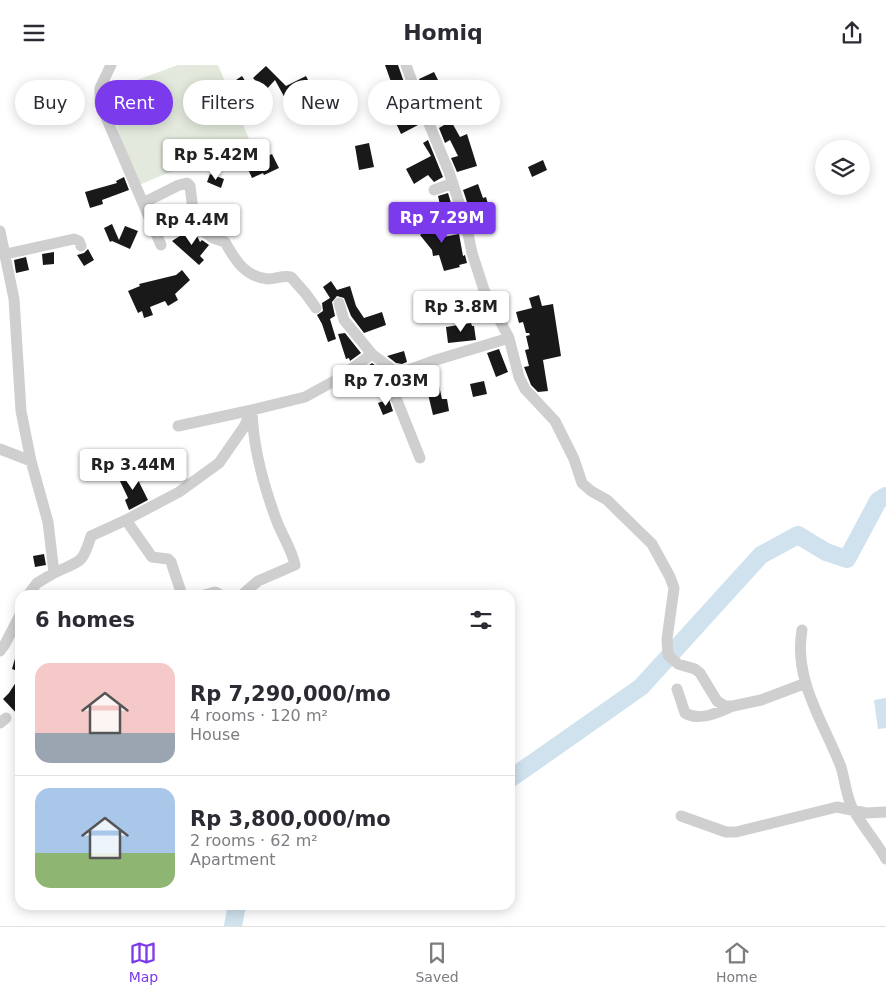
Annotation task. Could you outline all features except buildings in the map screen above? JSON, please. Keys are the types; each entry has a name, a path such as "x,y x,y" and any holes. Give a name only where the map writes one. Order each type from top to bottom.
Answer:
{"street":[{"path":"110,65 100,88 100,103 161,245"},
{"path":"406,65 453,183 484,290 509,338 519,377 525,389 555,421 574,459 582,483 591,491 607,500 652,544 670,577 674,588 667,639 668,655 678,664 695,669 700,673 717,701 725,706 733,706"},
{"path":"143,203 179,185 186,183 190,185 195,226 213,238 225,242 236,261 245,271 267,279 283,276 291,277 316,308"},
{"path":"434,191 453,183"},
{"path":"0,231 14,299 21,411 31,461 48,521 54,573"},
{"path":"6,254 74,239 79,241 81,246"},
{"path":"339,303 344,320 372,354 393,370 403,372 509,338"},
{"path":"178,425 305,397 336,381 372,354"},
{"path":"393,370 396,398 420,458"},
{"path":"32,590 37,583 81,560 91,536 179,492 219,463 244,427 252,410"},
{"path":"248,590 258,581 295,565 276,519 263,477 253,434 252,410"},
{"path":"0,449 31,461"},
{"path":"126,520 152,557 168,559 171,562 180,590"},
{"path":"0,651 15,625"},
{"path":"802,630 799,646 812,703 831,740 853,810 863,822 886,859"},
{"path":"677,689 685,713 690,717 708,715 733,706 762,700 806,683"},
{"path":"682,815 726,832 736,833 837,807 866,813 886,812"}],"shaded area":[{"path":"178,65 218,65 224,80 183,80 183,125 243,125 249,139 139,185 116,125 173,125 173,80 137,80"}],"water":[{"path":"886,698 886,728 878,729 874,700"}],"waterway":[{"path":"515,775 641,687 761,555 798,535 826,552 847,559 878,501 886,496"},
{"path":"233,926 236,910"}]}
